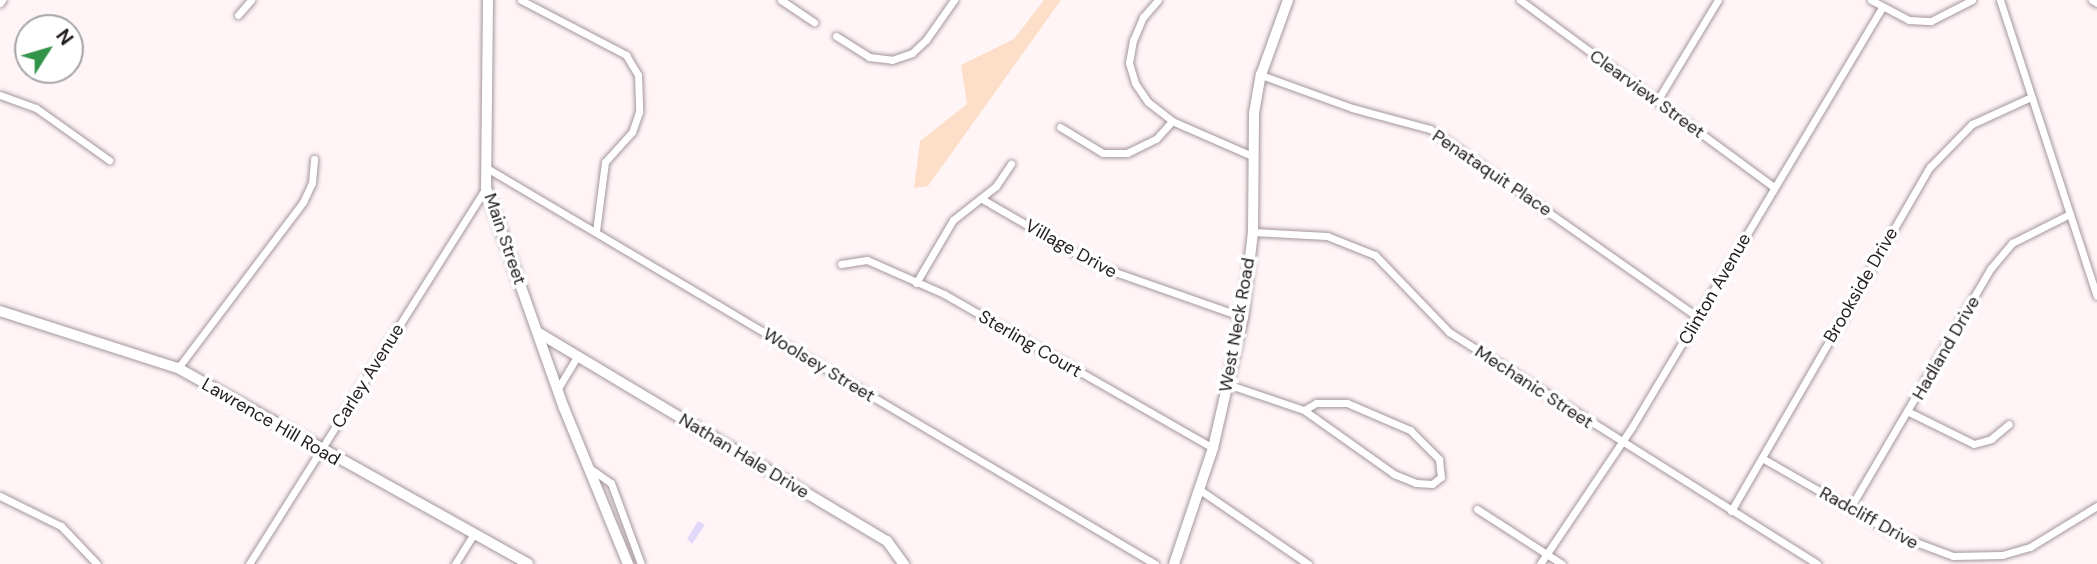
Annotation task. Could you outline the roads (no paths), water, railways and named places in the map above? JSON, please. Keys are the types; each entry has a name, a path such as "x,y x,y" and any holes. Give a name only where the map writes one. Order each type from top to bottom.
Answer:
{"main road":[{"name":"Main Street","path":"488,0 484,167 486,188 539,332 557,390 617,544 628,564"},
{"name":"Main Street","path":"617,544 621,564"}],"street":[{"path":"238,15 251,0"},
{"path":"521,0 626,55 638,75 639,112 632,132 605,162 596,231"},
{"path":"781,0 814,22"},
{"path":"836,36 869,57 892,60 912,53 954,0"},
{"path":"1158,0 1143,17 1129,64 1135,83 1148,102 1172,121 1250,155"},
{"name":"West Neck Road","path":"1174,564 1213,448 1242,317 1253,232 1250,155 1261,75 1288,0"},
{"path":"1657,101 1718,0"},
{"path":"1871,0 1909,20 1931,21 1972,0"},
{"path":"2000,0 2029,98 2097,296"},
{"path":"2092,0 2097,3"},
{"name":"Clearview Street","path":"1525,1 1774,187"},
{"name":"Clinton Avenue","path":"1540,564 1618,441 1632,427 1882,8"},
{"name":"Penataquit Place","path":"1261,75 1352,108 1430,129 1699,318"},
{"path":"0,95 36,108 109,160"},
{"name":"Brookside Drive","path":"1731,511 1930,167 1949,143 1972,124 2029,98"},
{"path":"1059,127 1103,153 1127,153 1156,139 1172,121"},
{"path":"178,368 303,202 312,183 314,159"},
{"path":"916,283 953,220 982,199 1011,164"},
{"name":"Woolsey Street","path":"484,167 1155,564"},
{"name":"Carley Avenue","path":"249,564 486,188"},
{"name":"Village Drive","path":"982,199 1098,266 1242,317"},
{"name":"Hadland Drive","path":"1850,508 1909,412 1991,268 2012,243 2068,215"},
{"name":"Mechanic Street","path":"1253,232 1327,236 1375,255 1449,332 1817,564"},
{"name":"Sterling Court","path":"841,264 867,260 916,283 1213,448"},
{"name":"Lawrence Hill Road","path":"0,311 178,368 321,451 528,564"},
{"name":"Nathan Hale Drive","path":"539,332 887,541 904,564"},
{"path":"557,390 578,355"},
{"path":"1227,384 1304,410 1394,474 1416,483 1432,484 1441,477 1439,459 1410,430 1347,403 1316,403 1304,410"},
{"path":"1909,412 1974,443 1991,439 2009,424"},
{"name":"Radcliff Drive","path":"1762,458 1927,549 1978,558 2030,547 2097,506"},
{"path":"586,466 611,483 642,564"},
{"path":"1200,490 1308,564"},
{"path":"0,496 61,526 97,564"},
{"path":"1477,509 1562,564"},
{"path":"455,564 474,534"}]}
